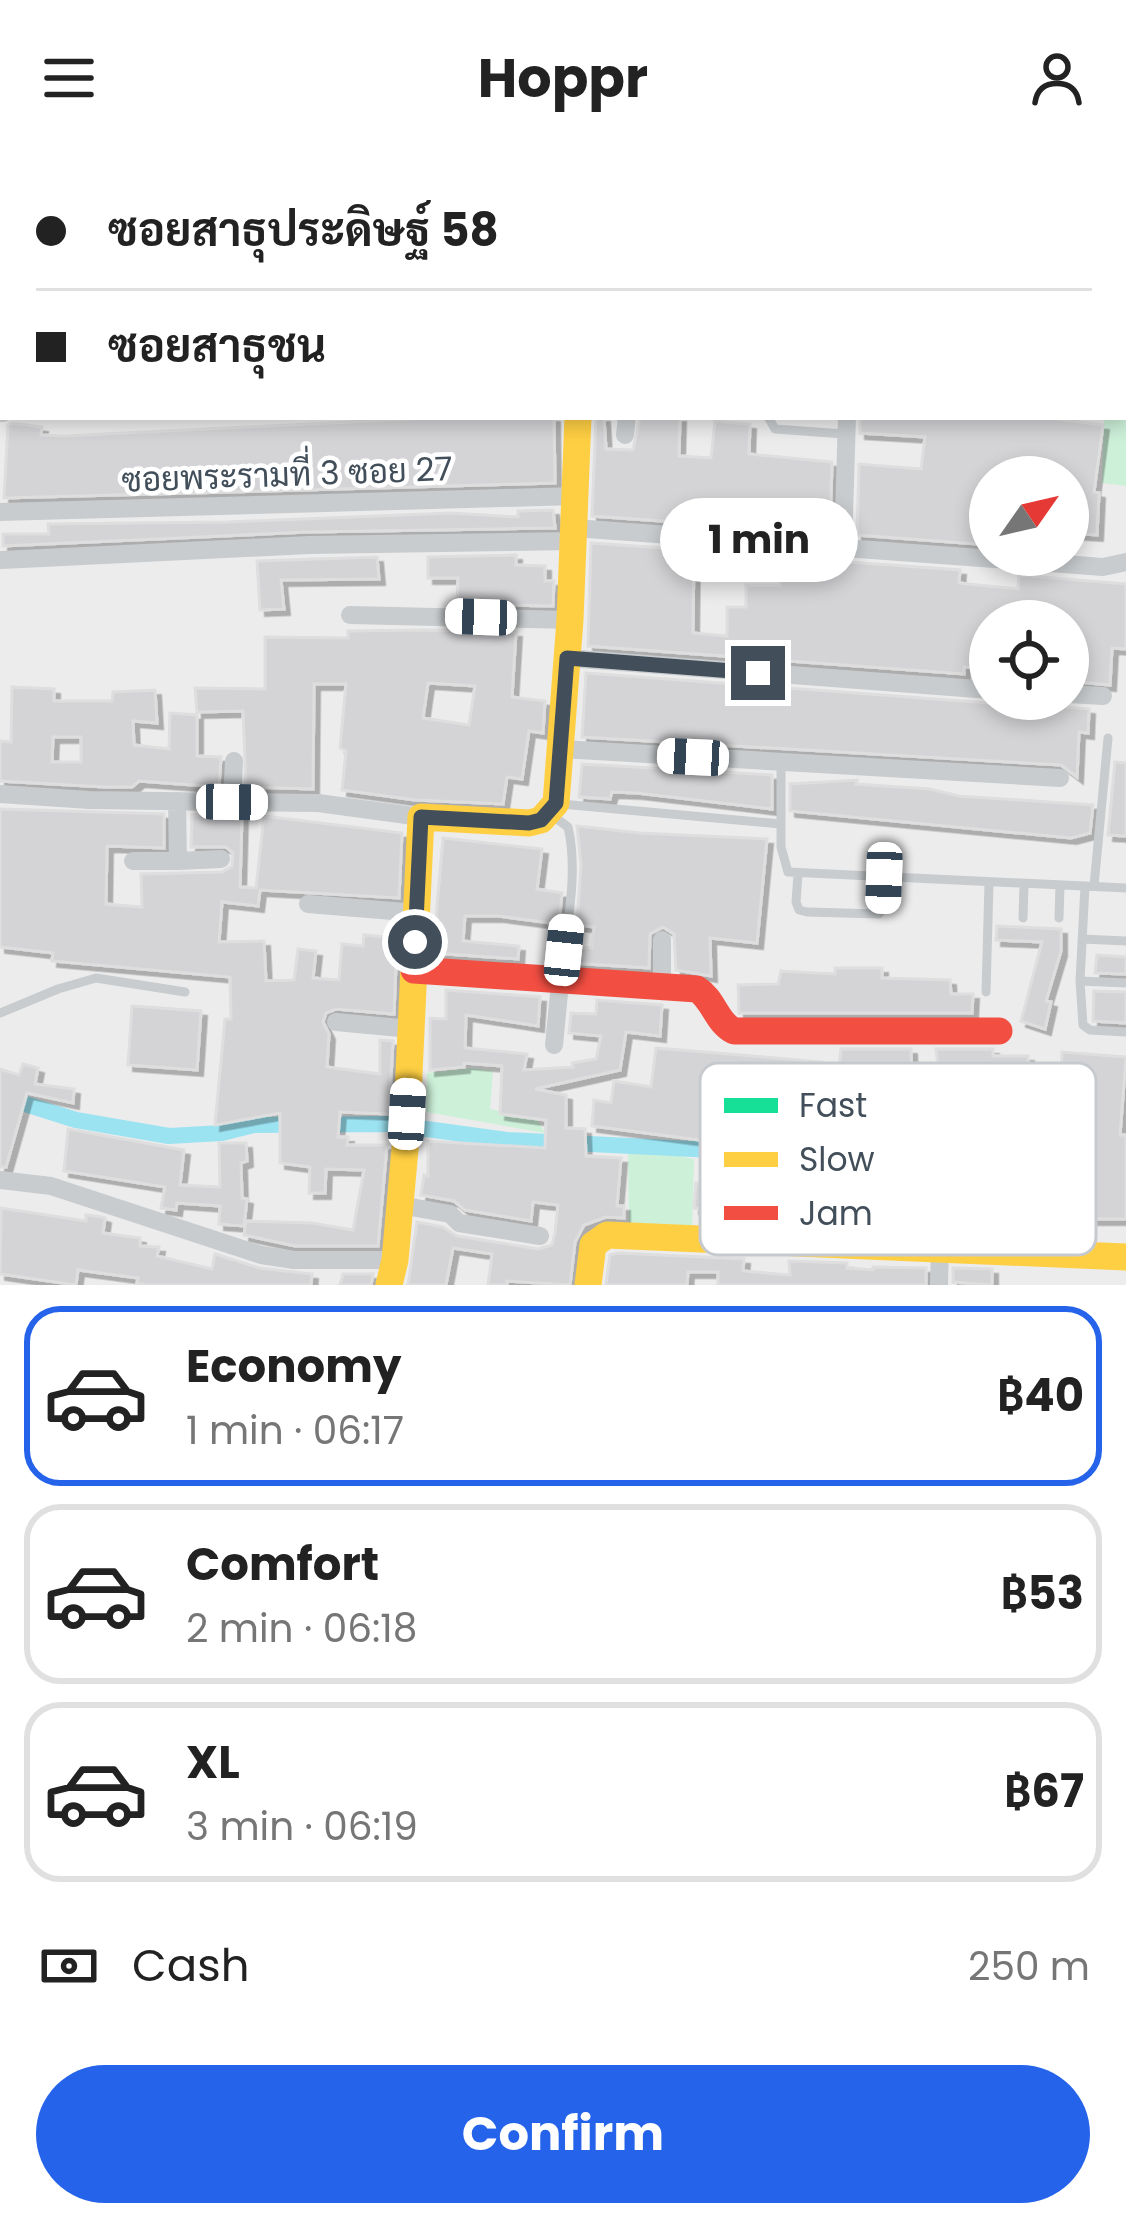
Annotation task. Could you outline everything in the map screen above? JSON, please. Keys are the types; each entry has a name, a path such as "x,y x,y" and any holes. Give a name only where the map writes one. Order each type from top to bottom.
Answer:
{"street":[{"path":"0,794 318,803 421,817 529,823 552,808 561,749 578,420"},
{"path":"843,548 847,425"},
{"name":"ซอยพระรามที่ 3 ซอย 27","path":"0,512 576,496"},
{"path":"2,560 574,535 1103,567 1126,562"},
{"path":"350,614 570,620"},
{"path":"567,658 969,688"},
{"path":"1089,695 1103,696"},
{"path":"561,749 1060,778"},
{"path":"232,802 234,761"},
{"path":"177,802 178,861"},
{"path":"0,1180 51,1186 262,1255 392,1272 406,1126 421,817"},
{"path":"133,861 221,859"},
{"path":"308,904 417,913"},
{"path":"662,940 662,987"},
{"path":"414,970 705,992 722,1025 734,1031 999,1031"},
{"path":"554,1045 560,983"},
{"path":"337,1022 411,1029"},
{"path":"400,1204 450,1214 458,1222 540,1236"},
{"path":"588,1285 592,1245 607,1235 700,1239"},
{"path":"939,1285 940,1255"},
{"path":"1089,1255 1126,1257"}],"lane":[{"path":"770,420 775,429 847,425"},
{"path":"1108,738 1080,981 1083,1025 1090,1030 1126,1032"},
{"path":"781,762 782,862 788,872 1126,888"},
{"path":"552,808 781,824"},
{"path":"552,808 571,837 560,983"},
{"path":"798,874 796,902 799,910 807,912 878,914 883,908 884,878"},
{"path":"986,992 989,883"},
{"path":"1023,918 1024,885"},
{"path":"1059,918 1060,886"},
{"path":"1082,939 1126,941"},
{"path":"0,1013 58,988 96,978 185,992"},
{"path":"1080,981 1126,983"}],"green space":[{"path":"1104,420 1126,420 1126,486 1102,483"},
{"path":"472,1068 493,1071 490,1109 537,1119 545,1133 426,1112 427,1073"},
{"path":"628,1153 694,1159 692,1230 629,1228"}],"building":[{"path":"391,420 554,420 555,483 4,498 8,425 42,427 41,435"},
{"path":"596,420 604,420 606,449 633,450 639,420 680,420 679,456 711,458 715,421 750,424 749,454 832,462 830,533 592,516"},
{"path":"860,420 1066,420 1103,425 1094,492 1099,493 1097,535 1089,534 1089,456 969,456 969,543 857,535 859,464 921,469 925,437 860,433"},
{"path":"553,510 555,528 308,532 3,546 3,534 49,534 48,524 451,513 518,517 518,511"},
{"path":"591,543 694,550 693,633 727,636 727,607 746,607 746,585 780,585 780,557 960,570 959,583 1018,589 1019,576 1126,584 1126,649 1112,648 1110,685 1089,683 1089,600 969,600 969,667 964,667 964,674 588,646"},
{"path":"516,555 516,565 545,566 545,581 554,581 553,606 457,604 458,578 428,578 428,557"},
{"path":"377,557 379,579 281,580 284,609 260,610 257,561"},
{"path":"348,631 516,632 512,697 545,701 543,733 529,731 522,779 507,777 503,804 415,800 342,790 346,684 314,684 313,789 246,787 243,711 197,712 195,688 265,689 265,637 348,638","holes":["428,683 475,686 469,725 423,718"]},
{"path":"586,673 969,702 969,720 1089,720 1088,733 1079,732 1077,777 1061,765 582,737"},
{"path":"12,687 54,689 54,701 112,701 113,692 155,690 157,723 133,721 134,745 169,749 170,713 197,715 197,756 221,757 219,787 139,781 132,787 105,787 0,781 0,741 11,742","holes":["53,737 81,737 81,762 52,762"]},
{"path":"1115,762 1126,763 1126,836 1108,835"},
{"path":"582,764 772,775 772,809 637,793 612,792 610,799 579,797"},
{"path":"857,780 856,784 959,796 1093,805 1090,833 1071,838 790,811 790,784"},
{"path":"0,809 164,814 164,848 107,846 106,904 142,907 141,874 222,872 232,866 233,853 226,847 191,847 192,815 242,815 240,887 256,888 264,816 402,833 399,898 260,890 258,906 222,902 219,942 264,941 266,981 294,980 298,949 316,951 313,978 339,980 342,944 363,946 364,935 397,938 394,1014 336,1009 326,1013 323,1022 329,1034 327,1067 380,1074 380,1040 393,1041 389,1114 340,1112 338,1137 348,1137 347,1145 387,1145 378,1246 295,1246 244,1235 246,1221 353,1230 364,1170 326,1169 325,1193 309,1193 310,1167 280,1163 280,1113 215,1125 225,1019 231,1019 230,977 52,961 53,953 0,947"},
{"path":"577,826 767,839 757,943 710,938 711,976 676,970 674,934 663,927 650,934 649,968 572,963 574,947 592,948 594,927 577,925 581,864"},
{"path":"443,838 542,849 537,889 562,893 559,924 465,916 463,941 519,946 518,959 433,953"},
{"path":"997,926 1061,929 1045,1029 1021,1021 1042,942 996,940"},
{"path":"1097,955 1126,957 1126,974 1095,973"},
{"path":"835,968 882,968 882,978 950,980 951,994 973,994 972,1013 739,1013 738,985 778,984 781,971 835,974"},
{"path":"446,990 540,997 538,1026 466,1015 465,1048 527,1054 524,1070 573,1067 572,1063 596,1059 601,1036 569,1033 571,1013 596,1014 597,1000 662,1005 660,1036 626,1032 620,1070 535,1089 566,1095 566,1128 585,1129 586,1156 621,1158 617,1206 624,1206 624,1218 606,1217 584,1225 575,1242 570,1285 507,1281 507,1285 488,1285 492,1254 453,1248 446,1285 408,1285 417,1222 443,1227 457,1236 538,1249 552,1245 555,1233 558,1205 533,1202 531,1221 465,1210 454,1201 421,1195 424,1175 428,1176 428,1141 545,1148 546,1120 500,1114 502,1066 464,1063 464,1067 430,1070 430,1018 446,1019"},
{"path":"1094,991 1126,992 1126,1023 1093,1021"},
{"path":"132,1006 201,1011 197,1070 128,1065"},
{"path":"656,1048 822,1062 700,1063 700,1140 592,1126 594,1100 611,1103 614,1081 651,1087"},
{"path":"841,1049 911,1049 911,1063 840,1063"},
{"path":"936,1049 993,1049 993,1056 1028,1056 1028,1063 938,1063"},
{"path":"1062,1052 1126,1057 1120,1135 1126,1135 1126,1219 1096,1219 1096,1063 1062,1063"},
{"path":"23,1064 38,1068 35,1084 74,1089 73,1103 27,1093 6,1167 0,1167 0,1069 19,1075"},
{"path":"68,1129 184,1150 180,1185 220,1187 219,1143 246,1143 247,1161 241,1163 242,1198 247,1199 244,1226 219,1224 220,1206 177,1203 176,1210 161,1208 165,1187 64,1171"},
{"path":"696,1183 700,1184 700,1209 694,1208"},
{"path":"1,1208 86,1221 86,1215 102,1217 103,1233 140,1238 140,1246 159,1247 157,1256 212,1269 215,1254 259,1268 312,1274 311,1285 147,1285 137,1283 138,1278 78,1270 76,1285 0,1274"},
{"path":"610,1255 744,1259 743,1271 790,1275 789,1261 847,1263 847,1268 873,1270 926,1268 926,1285 718,1285 718,1272 688,1272 687,1285 606,1285"},
{"path":"953,1268 992,1269 992,1285 953,1282"},
{"path":"343,1274 373,1274 371,1285 340,1285"}],"waterway":[{"path":"0,1096 76,1120 169,1136 222,1133 254,1125 390,1124 507,1140 700,1149"},
{"path":"1096,1167 1126,1167"}],"traffic: slow":[{"path":"389,1285 406,1138 421,817 529,823 541,820 556,803 578,420"},
{"path":"588,1285 593,1245 607,1235 700,1239"},
{"path":"1079,1255 1126,1257"}],"traffic: jam":[{"path":"414,970 697,989 734,1031 999,1031"}],"route":[{"path":"415,942 421,817 529,823 541,820 556,803 567,658 758,673"}]}
